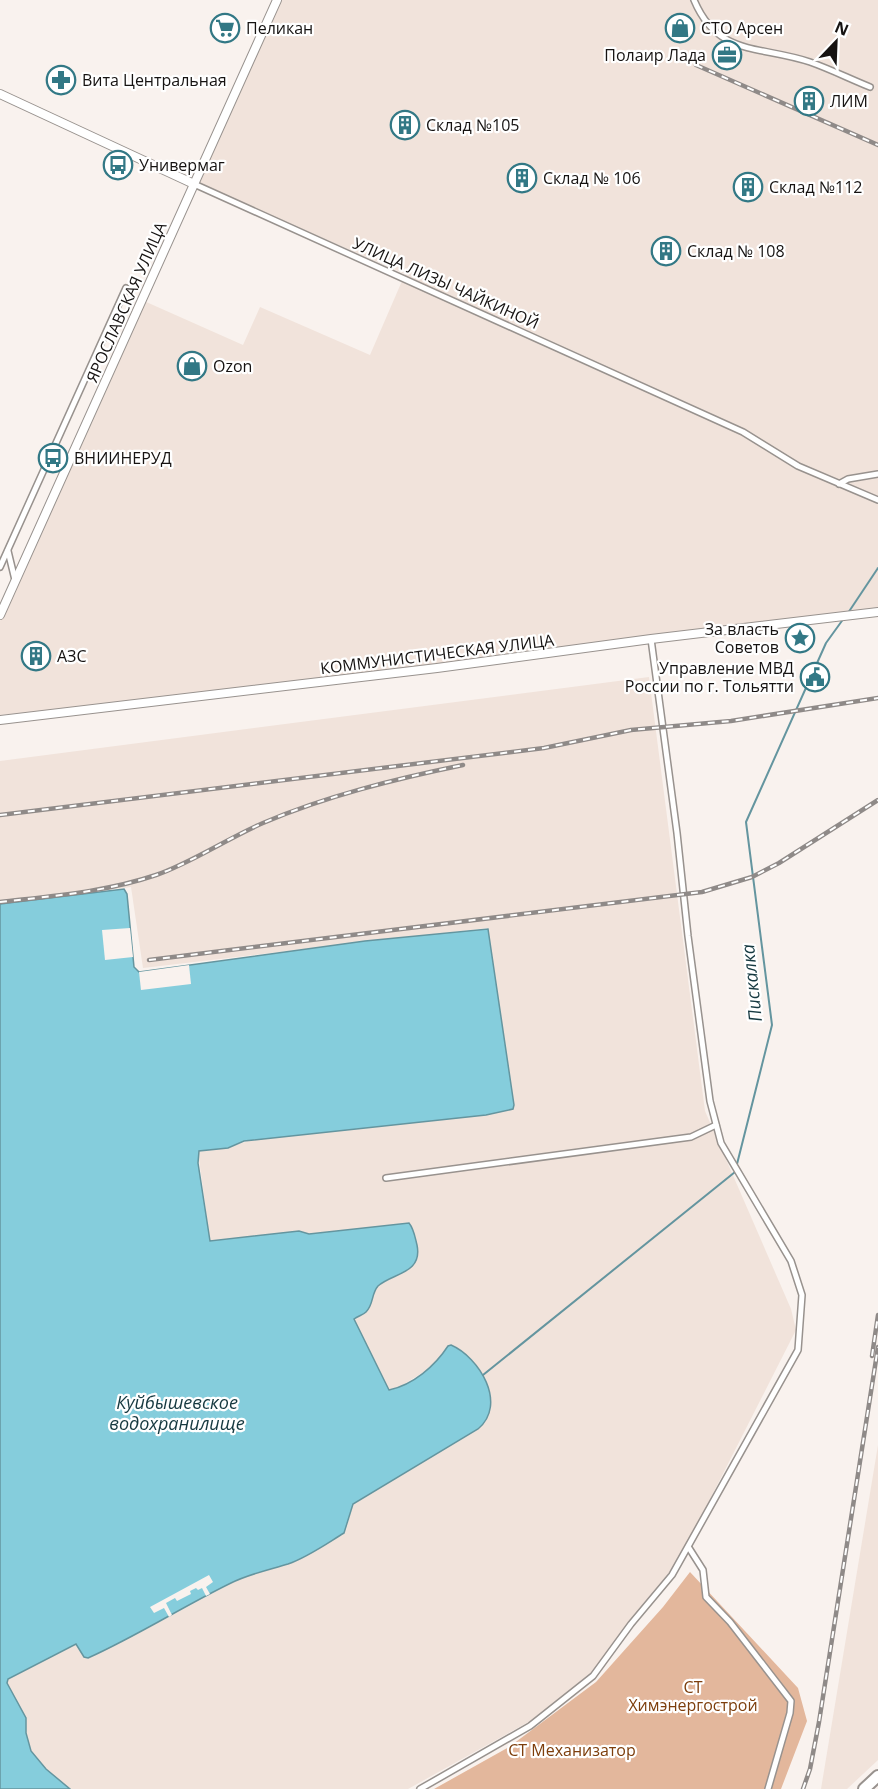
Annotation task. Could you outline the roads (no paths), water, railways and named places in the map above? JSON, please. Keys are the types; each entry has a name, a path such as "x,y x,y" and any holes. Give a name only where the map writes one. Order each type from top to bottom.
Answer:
{"highway":[{"path":"864,1789 878,1776"}],"main road":[{"name":"ЯРОСЛАВСКАЯ УЛИЦА","path":"0,615 277,0"},
{"name":"УЛИЦА ЛИЗЫ ЧАЙКИНОЙ","path":"0,94 194,184"},
{"name":"КОММУНИСТИЧЕСКАЯ УЛИЦА","path":"0,720 878,612"}],"street":[{"path":"694,0 701,18 718,36 736,45 810,62 870,87"},
{"name":"УЛИЦА ЛИЗЫ ЧАЙКИНОЙ","path":"194,184 743,432 798,466 878,500"},
{"path":"0,567 126,288"},
{"path":"840,484 848,479 878,474"},
{"path":"8,550 15,582"},
{"path":"420,1789 530,1726 593,1676 631,1624 672,1575 689,1548 798,1350 802,1295 791,1261 721,1143 710,1101 691,960 678,833 651,639"},
{"path":"386,1178 691,1137 716,1125"},
{"path":"689,1548 703,1570 706,1597 730,1622 791,1701 790,1713 768,1789"}],"water":[{"name":"Куйбышевское водохранилище","path":"124,889 127,894 134,967 139,972 365,941 488,929 513,1109 486,1115 244,1141 228,1148 199,1151 198,1163 210,1241 299,1231 309,1234 409,1223 417,1245 418,1255 415,1262 405,1272 378,1286 369,1309 354,1319 389,1390 407,1384 423,1374 451,1345 461,1351 480,1370 490,1395 490,1407 487,1419 478,1429 353,1504 344,1533 310,1554 288,1564 231,1583 88,1658 84,1657 76,1644 8,1679 7,1683 26,1718 26,1733 31,1751 46,1769 70,1789 0,1789 0,904"}],"waterway":[{"name":"Пискалка","path":"848,613 878,568"},
{"name":"Пискалка","path":"483,1375 735,1172 772,1025 746,822 826,643 844,618"}],"railway":[{"path":"696,65 878,145"},
{"path":"0,815 544,748 631,730 731,721 878,698"},
{"path":"0,902 79,893 137,881 169,870 287,813 386,782 463,765"},
{"path":"149,960 702,892 752,877 779,863 878,800"},
{"path":"872,1356 878,1315"},
{"path":"803,1789 810,1769 819,1722 878,1347"}],"place":[{"name":"Пеликан","path":"225,28"},
{"name":"СТО Арсен","path":"680,28"},
{"name":"Полаир Лада","path":"727,55"},
{"name":"Вита Центральная","path":"61,80"},
{"name":"ЛИМ","path":"809,101"},
{"name":"Склад №105","path":"405,125"},
{"name":"Универмаг","path":"118,165"},
{"name":"Склад № 106","path":"522,178"},
{"name":"Склад №112","path":"748,187"},
{"name":"Склад № 108","path":"666,251"},
{"name":"Ozon","path":"192,366"},
{"name":"ВНИИНЕРУД","path":"53,458"},
{"name":"За власть Советов","path":"800,638"},
{"name":"АЗС","path":"36,656"},
{"name":"Управление МВД России по г. Тольятти","path":"815,677"}],"park label":[{"name":"СТ Химэнергострой","path":"693,1696"},
{"name":"СТ Механизатор","path":"572,1750"}]}
